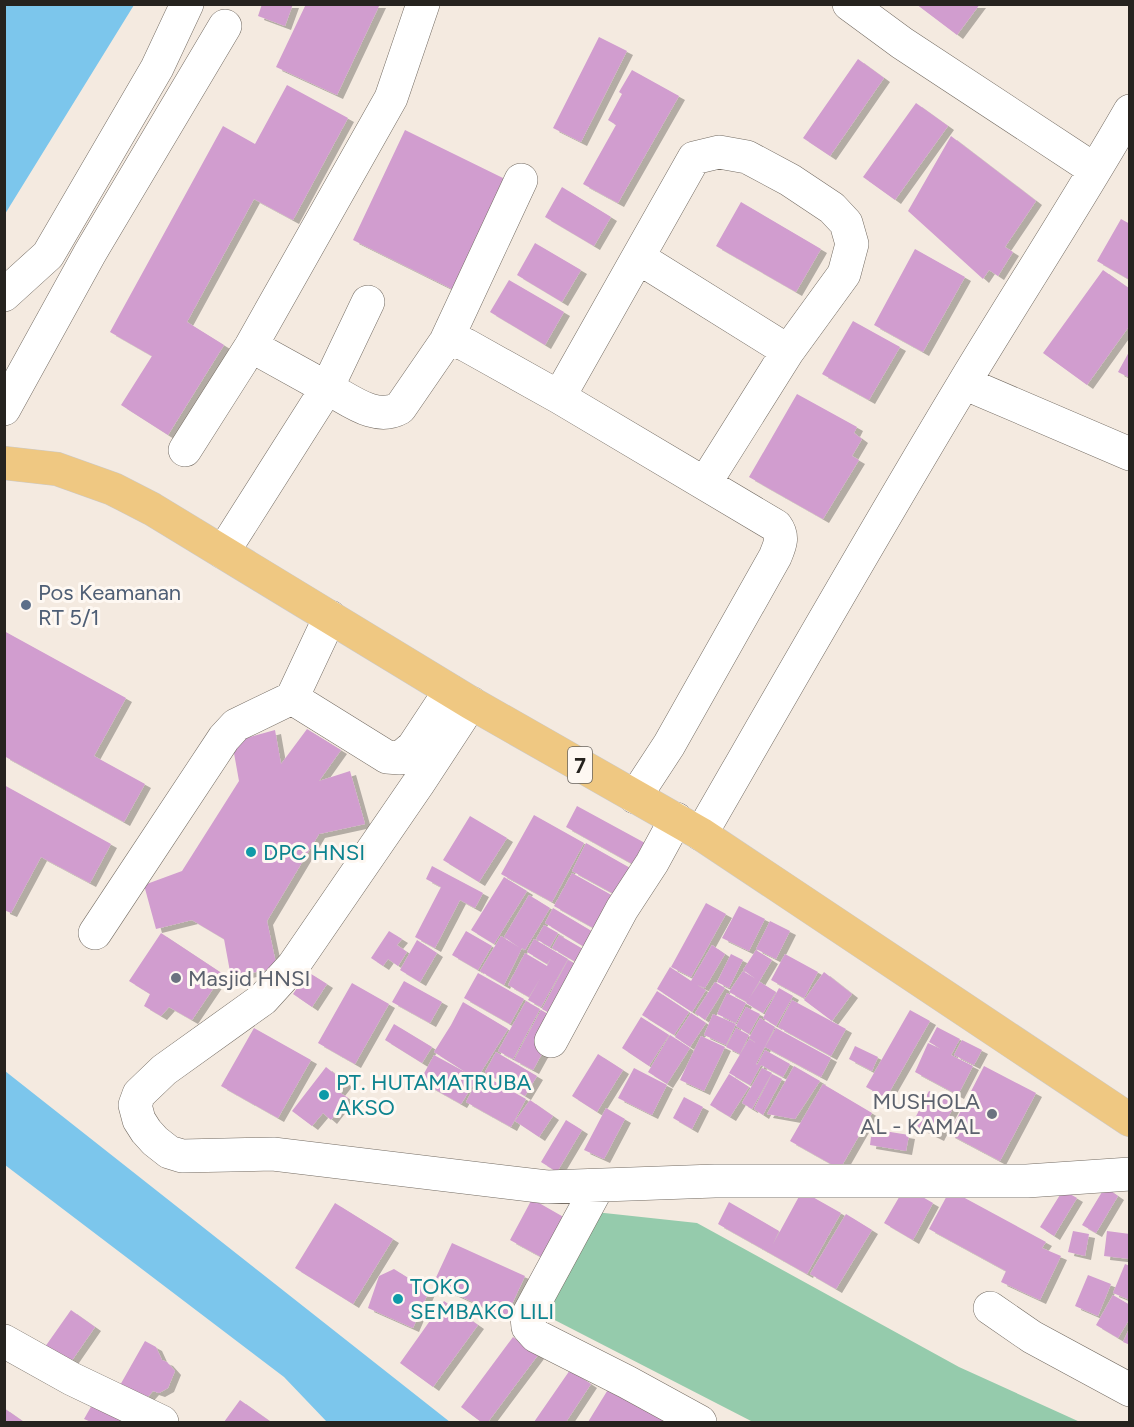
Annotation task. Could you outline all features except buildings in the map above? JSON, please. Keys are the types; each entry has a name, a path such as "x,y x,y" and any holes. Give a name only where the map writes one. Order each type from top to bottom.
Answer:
{"highway":[{"name":"7","path":"4,463 57,469 113,489 152,509 460,697 689,826 1130,1120"}],"street":[{"path":"4,295 48,255 157,68 187,4"},
{"path":"185,450 251,346 391,98 423,4"},
{"path":"849,4 902,43 1095,170"},
{"path":"4,409 90,253 225,26"},
{"path":"551,1041 622,909 652,863 689,826 814,637 964,383 1130,111"},
{"path":"559,397 694,158 718,152 747,157 790,180 832,208 846,223 852,244 844,274 788,351 705,483"},
{"path":"251,346 375,413 394,412 400,408 446,341 521,180"},
{"path":"639,258 788,351"},
{"path":"223,552 327,388 368,302"},
{"path":"446,341 460,342 559,397 776,526 780,532 780,543 775,557 674,735 635,796"},
{"path":"964,383 1130,454"},
{"path":"94,933 224,738 236,725 292,698 330,617"},
{"path":"292,698 387,757 400,758 460,697"},
{"path":"460,697 418,784 292,966 263,999 164,1070 139,1094 135,1105 139,1120 155,1142 170,1152 182,1156 273,1154 547,1187 715,1181 1027,1181 1130,1174"},
{"path":"598,1186 527,1317 528,1327 536,1336 700,1422"},
{"path":"990,1308 1032,1337 1130,1390"},
{"path":"4,1341 72,1379 162,1422"}],"green space":[{"path":"595,1212 697,1223 959,1367 1080,1422 753,1422 543,1314"}],"water":[{"path":"4,5 134,5 5,214"},
{"path":"5,1071 450,1422 327,1422 284,1377 5,1165"}],"place":[{"name":"Pos Keamanan RT 5/1","path":"26,605"},
{"name":"DPC HNSI","path":"251,852"},
{"name":"Masjid HNSI","path":"176,978"},
{"name":"PT. HUTAMATRUBA AKSO","path":"324,1095"},
{"name":"MUSHOLA AL - KAMAL","path":"992,1114"},
{"name":"TOKO SEMBAKO LILI","path":"398,1299"}]}
